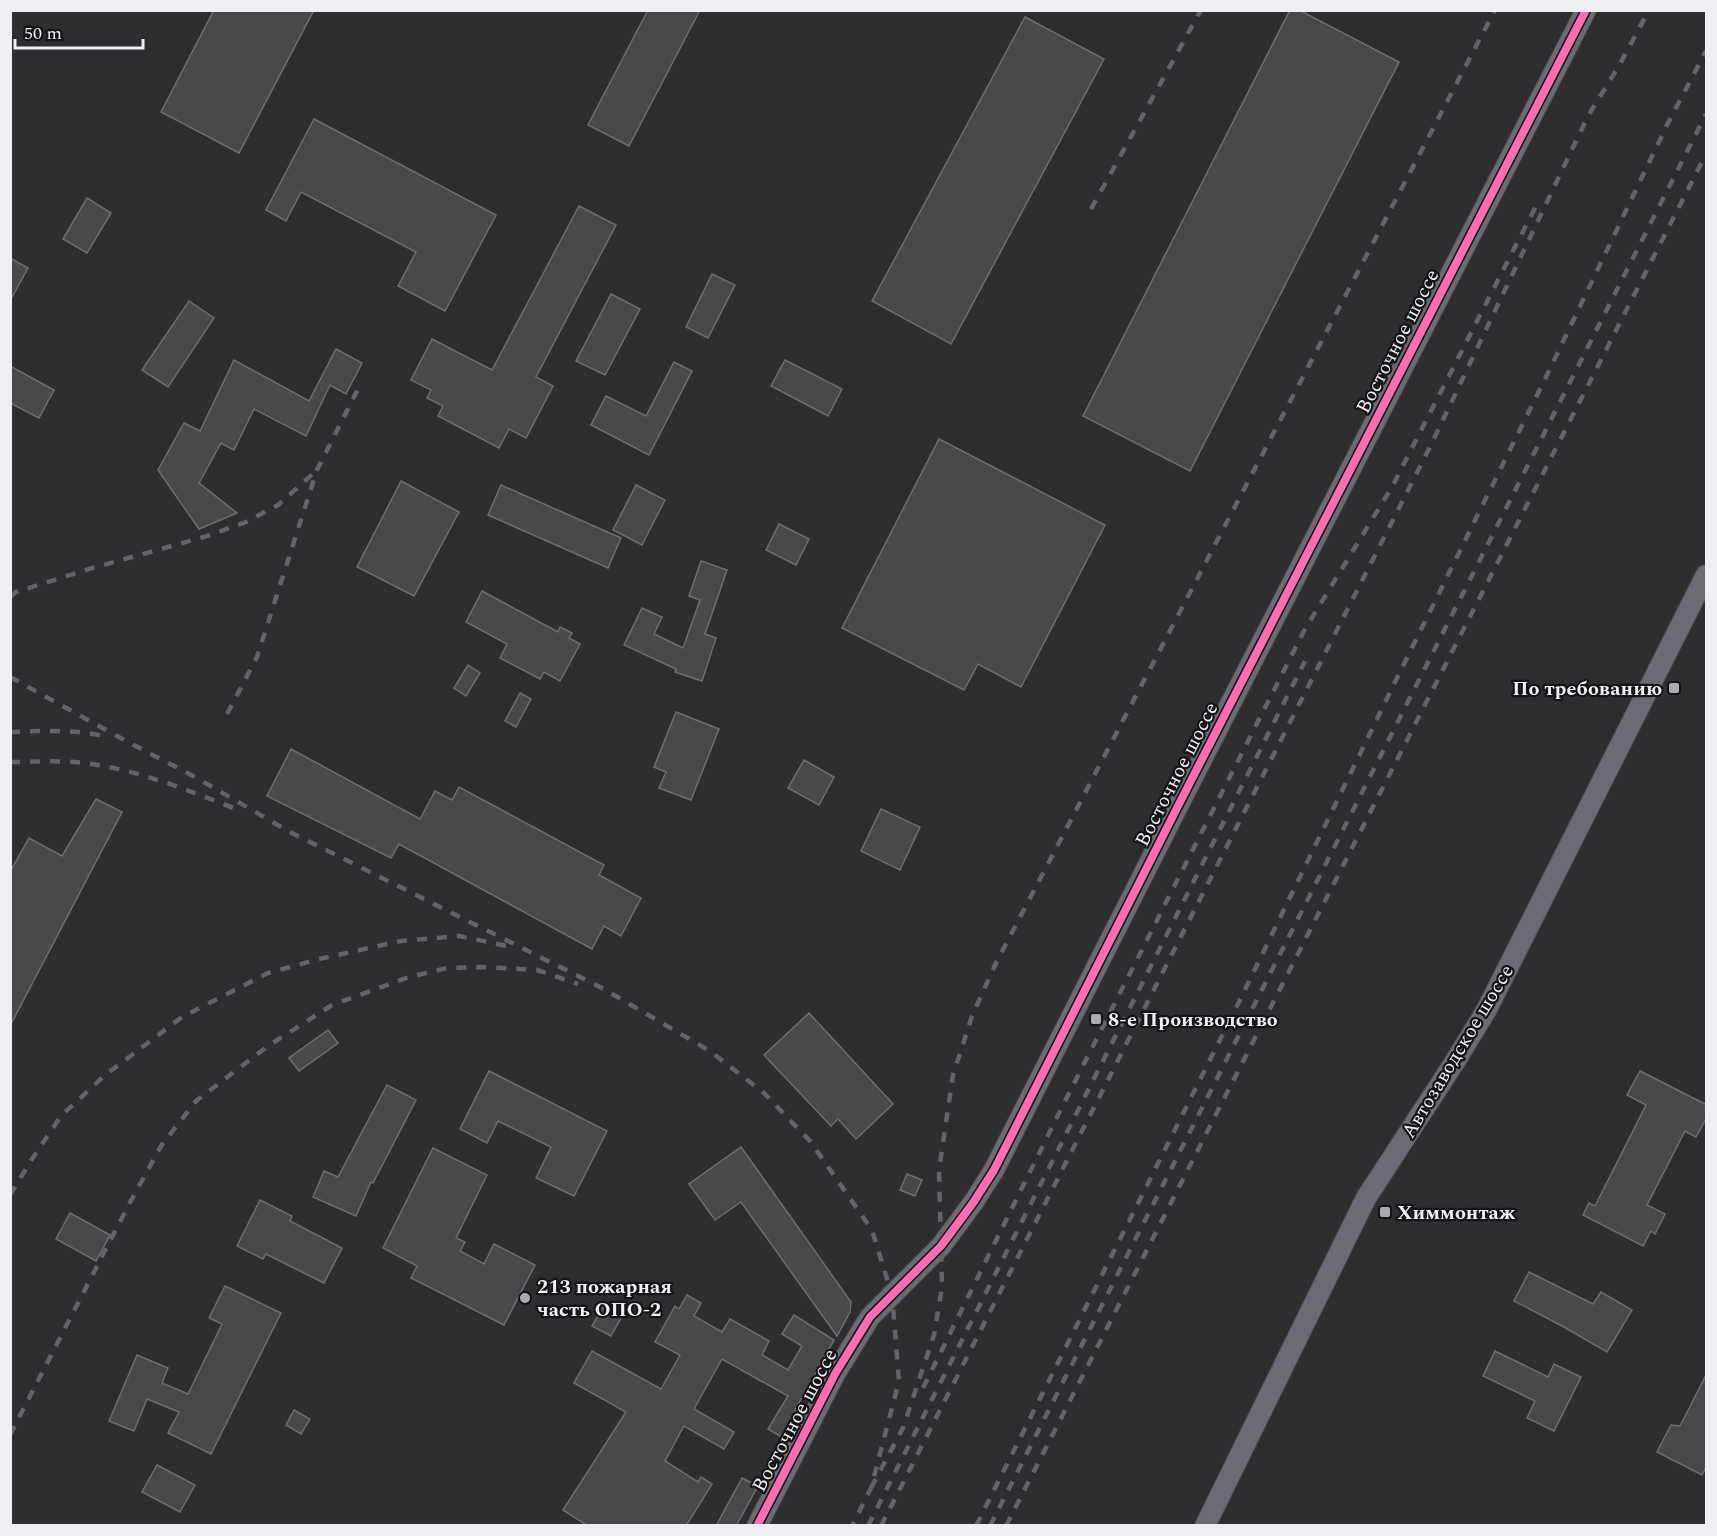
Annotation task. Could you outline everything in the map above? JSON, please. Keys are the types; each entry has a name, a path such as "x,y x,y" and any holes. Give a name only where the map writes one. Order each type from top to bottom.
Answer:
{"street":[{"name":"Восточное шоссе","path":"757,1526 835,1374 870,1317 941,1246 994,1170 1182,797 1586,10"},
{"name":"Автозаводское шоссе","path":"1205,1526 1366,1198 1487,1009 1707,575"}],"building":[{"path":"214,10 314,10 239,153 161,112"},
{"path":"648,10 700,10 629,146 588,125"},
{"path":"1290,10 1299,10 1399,62 1190,471 1083,416"},
{"path":"1025,17 1104,59 951,344 872,301"},
{"path":"314,119 496,215 445,311 398,286 416,252 301,192 286,221 266,210"},
{"path":"87,198 111,213 87,253 63,239"},
{"path":"579,206 616,225 536,377 553,386 526,438 509,429 499,448 438,416 443,406 427,398 431,390 411,380 432,339 492,370"},
{"path":"10,258 28,268 10,301"},
{"path":"712,274 735,285 708,338 686,327"},
{"path":"611,294 640,309 605,375 576,361"},
{"path":"189,301 214,318 168,387 142,370"},
{"path":"336,349 362,363 346,394 330,385 306,436 254,409 234,450 221,443 199,483 237,513 199,529 158,470 184,423 200,431 234,360 309,401"},
{"path":"785,360 842,389 828,416 771,386"},
{"path":"674,362 692,371 649,455 591,425 606,396 646,416"},
{"path":"10,366 54,390 39,418 10,403"},
{"path":"939,439 1105,525 1021,687 978,664 964,690 842,628"},
{"path":"401,481 459,512 414,596 357,567"},
{"path":"501,485 621,538 608,568 488,515"},
{"path":"636,485 665,500 642,545 613,530"},
{"path":"779,524 809,539 796,565 766,550"},
{"path":"701,561 727,570 705,634 716,638 702,681 675,672 676,669 624,645 642,608 662,617 654,634 683,648 700,600 689,596"},
{"path":"482,591 558,632 560,627 572,633 569,638 580,644 560,681 544,672 540,679 500,658 507,644 466,622"},
{"path":"468,665 480,673 466,696 454,688"},
{"path":"520,693 531,699 516,727 505,721"},
{"path":"676,712 719,729 691,800 659,788 666,772 654,767"},
{"path":"291,749 420,819 435,791 452,800 459,787 604,865 599,875 641,898 621,936 604,926 592,949 399,844 391,858 267,796"},
{"path":"804,760 834,777 819,805 788,788"},
{"path":"96,799 122,812 10,1026 10,872 29,838 62,856"},
{"path":"881,809 920,827 900,870 861,851"},
{"path":"809,1013 893,1104 856,1139 838,1119 831,1126 764,1055"},
{"path":"328,1030 338,1043 299,1071 289,1058"},
{"path":"489,1071 607,1131 574,1196 536,1178 551,1147 498,1121 487,1143 460,1129"},
{"path":"1640,1071 1707,1105 1707,1117 1696,1137 1685,1131 1647,1205 1665,1214 1655,1234 1651,1231 1643,1246 1583,1215 1589,1203 1595,1206 1646,1105 1627,1095"},
{"path":"387,1085 416,1100 373,1183 371,1182 356,1216 313,1197 324,1171 338,1177"},
{"path":"741,1147 851,1302 850,1312 837,1336 741,1202 715,1220 689,1184"},
{"path":"433,1148 487,1175 456,1238 465,1242 460,1251 484,1264 494,1244 535,1265 504,1325 411,1278 417,1266 383,1248"},
{"path":"907,1174 922,1180 915,1196 900,1190"},
{"path":"260,1200 292,1216 290,1221 342,1248 324,1283 266,1254 263,1259 237,1246"},
{"path":"70,1213 110,1235 96,1261 56,1239"},
{"path":"1529,1272 1593,1304 1601,1292 1632,1310 1607,1352 1514,1301"},
{"path":"225,1286 281,1313 211,1454 168,1433 179,1412 147,1399 134,1431 109,1421 137,1355 168,1368 162,1383 188,1394 222,1324 209,1318"},
{"path":"687,1295 701,1303 694,1316 722,1332 730,1319 769,1341 762,1355 788,1370 802,1346 782,1334 794,1315 834,1340 795,1410 798,1412 783,1438 768,1429 788,1396 722,1359 694,1409 734,1432 724,1449 684,1426 665,1461 698,1482 701,1477 712,1484 686,1526 588,1526 563,1510 626,1412 574,1383 592,1351 661,1389 680,1355 655,1342 675,1306 679,1309"},
{"path":"603,1307 621,1318 611,1336 592,1326"},
{"path":"1495,1351 1548,1377 1554,1364 1581,1377 1554,1431 1527,1418 1535,1401 1483,1376"},
{"path":"1707,1373 1707,1465 1702,1475 1657,1452 1671,1425 1680,1426"},
{"path":"294,1410 310,1419 301,1434 286,1425"},
{"path":"157,1465 195,1485 180,1512 142,1492"},
{"path":"742,1478 758,1486 736,1526 716,1526"}],"railway":[{"path":"1091,209 1201,10"},
{"path":"871,1488 903,1428 934,1335 942,1287 939,1170 953,1075 972,1016 996,963 1495,10"},
{"path":"881,1526 1429,449 1588,116 1649,10"},
{"path":"976,1526 1236,1008 1547,375 1668,123 1706,51"},
{"path":"990,1526 1706,114"},
{"path":"1006,1526 1706,154"},
{"path":"923,1388 1061,1109 1305,629 1392,487 1536,206"},
{"path":"227,714 257,657 317,470 361,383"},
{"path":"10,597 16,592 204,537 246,522 278,505 315,472"},
{"path":"868,1526 1305,661"},
{"path":"10,677 195,777 290,832 602,988 710,1051 764,1093 810,1141 872,1230 892,1295 899,1381 871,1488 852,1526"},
{"path":"10,732 72,732 108,737"},
{"path":"10,762 67,762 105,766 164,782 241,811"},
{"path":"10,1195 61,1116 104,1076 182,1017 268,973 401,941 459,936 507,946"},
{"path":"10,1435 161,1146 196,1101 268,1046 332,1005 406,978 447,968 483,967 537,970 578,984"}],"cycle path":[{"path":"757,1526 835,1374 870,1317 941,1246 994,1170 1586,10"}],"place":[{"name":"По требованию","path":"1674,688"},
{"name":"8-е Производство","path":"1096,1019"},
{"name":"Химмонтаж","path":"1385,1212"},
{"name":"213 пожарная часть ОПО-2","path":"525,1298"}]}
